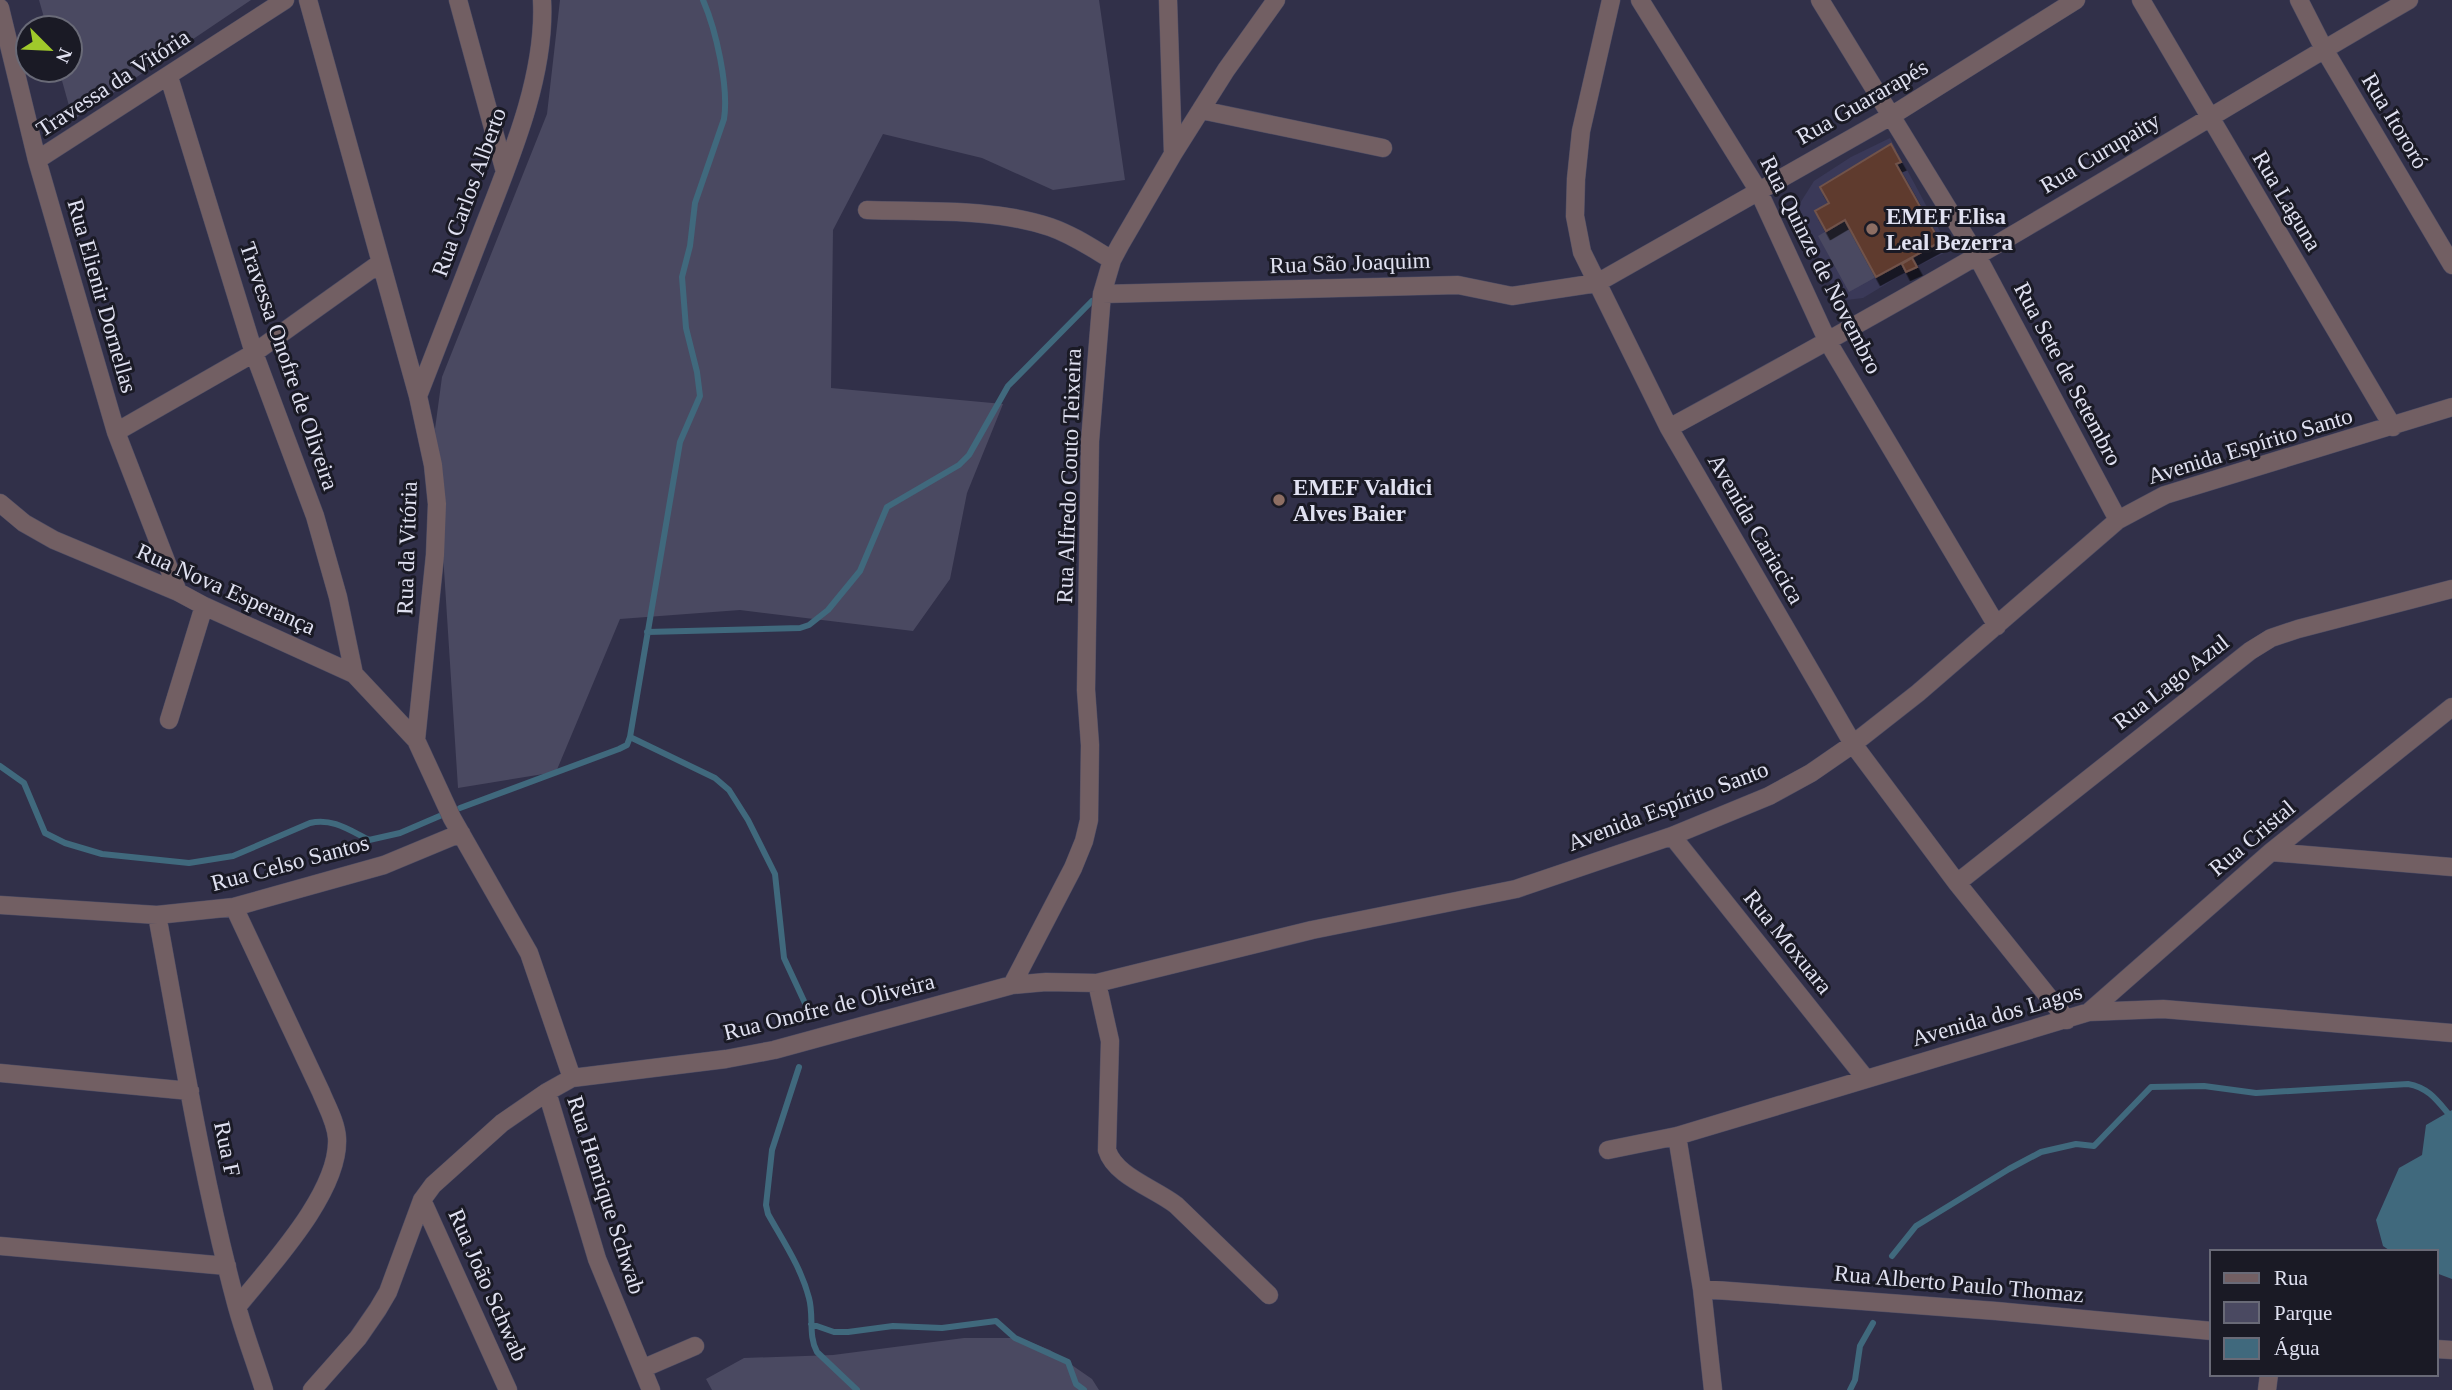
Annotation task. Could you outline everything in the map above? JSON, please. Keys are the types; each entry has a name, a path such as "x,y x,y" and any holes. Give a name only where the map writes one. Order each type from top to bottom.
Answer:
{"street":[{"name":"Travessa da Vitória","path":"37,160 285,0"},
{"name":"Rua da Vitória","path":"308,0 418,396 433,465 437,504 430,617 416,740"},
{"path":"458,0 505,174"},
{"name":"Rua Carlos Alberto","path":"418,396 505,174 536,75 542,40 542,0"},
{"path":"1168,0 1173,154"},
{"name":"Rua Alfredo Couto Teixeira","path":"1012,985 1073,868 1089,820 1090,745 1086,690 1090,441 1102,294 1112,260 1173,154 1276,0"},
{"name":"Avenida Cariacica","path":"1611,0 1581,131 1576,178 1576,216 1582,252 1669,428 1853,744 1957,883 2067,1020"},
{"name":"Rua Quinze de Novembro","path":"1640,0 1758,190 1828,342 1997,626"},
{"name":"Rua Sete de Setembro","path":"1820,0 1977,256 2118,520"},
{"name":"Rua Guararapés","path":"1597,283 1891,116 2076,0"},
{"name":"Rua Laguna","path":"2141,0 2393,427"},
{"name":"Rua Itororó","path":"2299,0 2324,49 2452,265"},
{"name":"Rua Curupaity","path":"1669,428 1828,342 1977,256 2409,0"},
{"name":"Rua Elienir Dornellas","path":"0,8 37,160 116,432 178,592"},
{"name":"Travessa Onofre de Oliveira","path":"169,77 254,353 315,516 338,597 354,674"},
{"path":"1201,110 1383,148"},
{"path":"867,210 988,215 1027,220 1076,238 1112,260"},
{"path":"116,432 254,353 380,263"},
{"name":"Rua São Joaquim","path":"1102,294 1458,285 1512,296 1597,283"},
{"name":"Avenida Espírito Santo","path":"1012,985 1046,982 1097,983 1312,930 1516,889 1672,836 1778,792 1853,744 1997,626 2118,520 2165,495 2452,407"},
{"name":"Rua Nova Esperança","path":"0,503 24,523 54,540 178,592 354,674 416,740"},
{"name":"Rua Lago Azul","path":"1957,883 2219,675 2271,638 2452,589"},
{"path":"169,720 204,606"},
{"name":"Rua Cristal","path":"2089,1012 2271,852 2452,707"},
{"path":"314,1389 358,1338 383,1300 422,1200 433,1185 502,1123 572,1078 529,953 461,833 416,740"},
{"name":"Rua Celso Santos","path":"0,905 157,915 234,907 383,864 461,833"},
{"name":"Rua Moxuara","path":"1672,836 1866,1079"},
{"path":"2271,852 2452,867"},
{"path":"234,907 334,1121 337,1137 336,1156 328,1179 312,1209 237,1307"},
{"name":"Rua F","path":"157,915 227,1266 237,1307 264,1390"},
{"path":"1097,983 1110,1041 1107,1150 1110,1159 1121,1171 1176,1205 1269,1295"},
{"name":"Rua Onofre de Oliveira","path":"572,1078 726,1059 774,1050 1012,985"},
{"name":"Avenida dos Lagos","path":"1608,1150 1677,1136 2089,1012 2164,1009 2452,1033"},
{"path":"0,1073 190,1091"},
{"name":"Rua Henrique Schwab","path":"547,1092 597,1259 651,1390"},
{"path":"1677,1136 1702,1289 1713,1390"},
{"name":"Rua João Schwab","path":"422,1200 508,1390"},
{"path":"0,1245 227,1266"},
{"name":"Rua Alberto Paulo Thomaz","path":"1702,1289 1996,1311 2210,1331"},
{"path":"644,1368 695,1346"}],"shaded area":[{"name":"EMEF Elisa Leal Bezerra","path":"1890,138 1950,250 1863,298 1838,301 1797,208 1814,181 1851,157"}],"green space":[{"path":"39,0 251,0 73,120 63,84 84,84 84,14 43,14"},
{"path":"560,0 1099,0 1125,180 1053,190 982,158 883,134 833,230 831,388 1003,404 967,493 950,579 913,631 740,610 620,619 556,772 458,788 435,429 442,377 547,114"},
{"path":"1845,220 1876,277 1849,292 1818,236"},
{"path":"964,1338 1020,1338 1050,1350 1092,1379 1099,1390 712,1390 706,1379 744,1358 833,1355"}],"water":[{"path":"2452,1110 2452,1279 2438,1274 2438,1250 2389,1250 2383,1246 2376,1220 2399,1168 2422,1155 2426,1125"}],"building":[{"path":"1891,144 1901,162 1896,164 1940,242 1876,277 1845,220 1826,231 1815,211 1829,203 1820,187"},
{"path":"1912,258 1917,267 1906,272 1902,264"}],"waterway":[{"path":"460,808 619,749 627,745 630,737 680,442 700,396 686,328 682,277 690,246 695,203 724,119 725,106 720,59 703,0"},
{"path":"647,632 800,628 809,625 828,610 860,571 887,507 959,465 969,455 1008,386 1092,301"},
{"path":"630,737 715,778 729,790 748,820 775,874 784,958 810,1014"},
{"path":"0,766 24,783 45,833 65,843 102,854 189,863 233,856 310,823 334,824 369,840 400,833 442,815"},
{"path":"799,1067 772,1150 766,1205 768,1214 806,1287 814,1346 857,1390"},
{"path":"1892,1256 1916,1226 2009,1169 2041,1152 2076,1144 2094,1146 2151,1087 2204,1086 2256,1093 2408,1084 2428,1092 2452,1118"},
{"path":"811,1324 834,1332 848,1332 893,1326 942,1328 996,1321 1015,1338 1068,1362 1076,1384 1084,1390"},
{"path":"1850,1390 1855,1380 1860,1346 1873,1323"}],"place":[{"name":"EMEF Elisa Leal Bezerra","path":"1872,229"},
{"name":"EMEF Valdici Alves Baier","path":"1279,500"}]}
